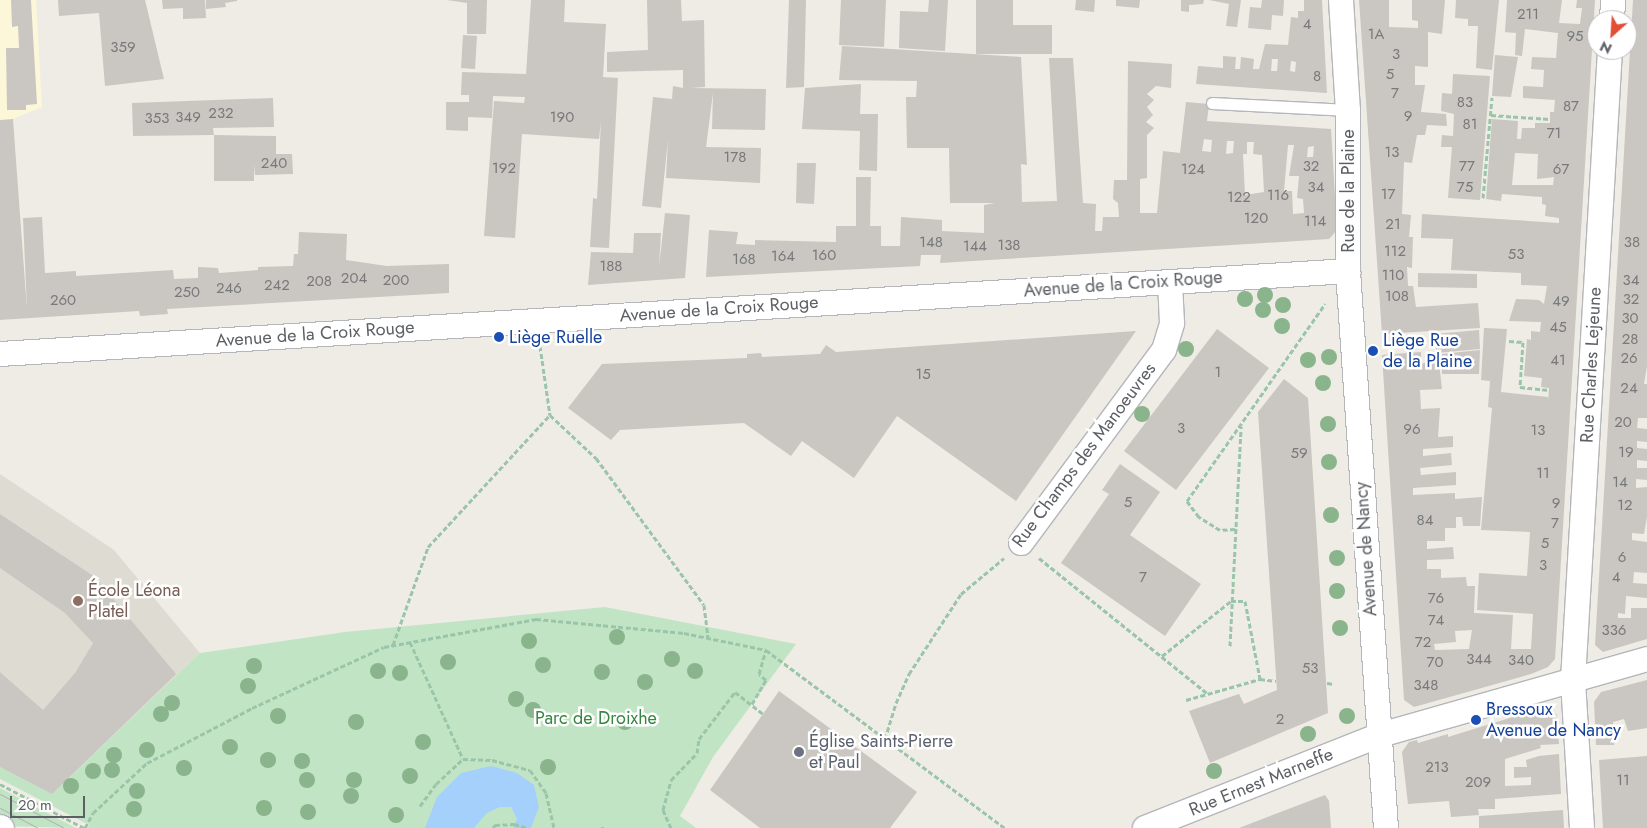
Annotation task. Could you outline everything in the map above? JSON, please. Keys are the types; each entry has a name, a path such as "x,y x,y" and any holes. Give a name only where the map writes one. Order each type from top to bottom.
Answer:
{"street":[{"name":"Rue de la Plaine","path":"1341,0 1348,110 1348,271"},
{"name":"Rue Charles Lejeune","path":"1582,828 1573,680 1609,60"},
{"name":"Avenue de la Croix Rouge","path":"0,354 1348,271"},
{"name":"Avenue de Nancy","path":"1348,271 1378,736 1386,828"},
{"name":"Rue Champs des Manoeuvres","path":"1021,543 1164,350 1172,323 1170,282"},
{"name":"Rue Ernest Marneffe","path":"1145,828 1378,736 1647,659"}],"lane":[{"name":"Rue de la Plaine","path":"1212,102 1348,110"}],"path":[{"path":"1483,198 1492,97"},
{"path":"1491,115 1550,119"},
{"path":"1236,529 1220,530 1199,518 1187,501 1348,271"},
{"path":"536,320 550,415 596,458 704,605 708,636"},
{"path":"1509,341 1523,342 1520,387 1549,390"},
{"path":"392,646 428,547 550,415"},
{"path":"1230,646 1241,425"},
{"path":"1021,543 1208,694"},
{"name":"Rue Champs des Manoeuvres","path":"885,739 909,674 961,594 1021,543"},
{"path":"1162,656 1231,601 1245,601 1260,679"},
{"path":"0,784 85,828 93,813 147,764 252,708 392,646 536,619 708,636 766,650 1005,828"},
{"path":"410,642 463,759"},
{"path":"752,704 766,680 758,674 766,650"},
{"path":"1186,700 1260,679 1276,681"},
{"path":"1327,683 1334,684"},
{"path":"671,828 663,810 671,780 698,753 699,739 735,692 763,714"},
{"path":"420,806 436,784 463,759 492,760 530,770 546,793 554,828"},
{"path":"493,828 495,825 514,824 528,828"}],"shaded area":[{"path":"0,0 36,0 42,107 13,119 28,318 0,320"},
{"name":"École Léona Platel","path":"0,474 114,550 200,653 52,794 0,767"}],"green space":[{"name":"Parc de Droixhe","path":"605,607 796,644 713,757 680,816 696,828 88,828 89,825 0,779 0,767 52,794 200,653 345,632"},
{"path":"0,788 76,828 0,826"}],"water":[{"path":"491,766 517,773 534,785 539,807 531,828 513,828 517,819 511,807 500,807 487,813 474,828 425,828 437,797 461,773"}],"building":[{"path":"11,0 31,0 37,104 26,105 26,110 7,110 6,48 19,48 18,26 12,27"},
{"path":"58,0 145,0 164,79 105,86 99,13 59,16"},
{"path":"162,0 205,0 206,18 183,19 183,8 163,9"},
{"path":"206,0 237,1 225,3 226,7 206,9"},
{"path":"447,0 487,0 486,34 467,34 467,3"},
{"path":"531,0 565,0 564,22 606,24 603,77 618,78 609,248 590,247 593,198 597,199 601,121 599,139 522,134 515,238 484,236 494,101 524,103 525,97 493,96 492,118 468,117 468,131 446,130 446,102 469,102 469,95 461,95 462,72 526,74"},
{"path":"647,0 681,0 682,21 704,20 705,87 690,88 766,89 765,130 712,129 713,93 706,147 761,148 760,183 666,178 668,139 661,208 642,206 653,97 672,99 673,86 683,88 683,70 607,72 607,52 648,50"},
{"path":"789,0 806,0 804,87 786,88"},
{"path":"841,0 886,0 884,47 839,45"},
{"path":"929,0 948,0 945,51 899,48 900,11 928,12"},
{"path":"976,0 1013,0 1013,25 1052,25 1052,54 976,54"},
{"path":"1076,0 1095,0 1094,12 1075,10"},
{"path":"1116,0 1140,0 1139,8 1116,6"},
{"path":"1181,0 1204,0 1203,4 1189,5 1189,12 1181,11"},
{"path":"1209,0 1241,0 1237,27 1226,26 1229,4"},
{"path":"1262,0 1284,0 1283,16 1272,15 1271,30 1248,28 1250,7 1261,8"},
{"path":"1304,0 1322,0 1327,93 1196,84 1198,66 1223,68 1223,56 1236,57 1235,69 1240,69 1241,57 1254,59 1253,69 1259,69 1265,44 1288,45 1291,17 1298,18 1298,11 1304,11","holes":["1272,59 1278,59 1277,71 1271,71","1291,61 1296,62 1295,72 1290,71"]},
{"path":"1359,0 1389,0 1389,27 1418,28 1418,21 1412,20 1412,0 1445,0 1442,34 1428,32 1428,67 1415,66 1415,85 1425,85 1421,112 1446,114 1447,126 1427,125 1425,135 1417,135 1412,163 1404,162 1402,214 1411,215 1409,237 1413,237 1412,268 1407,267 1408,286 1413,286 1416,307 1478,303 1480,328 1382,334"},
{"path":"1456,0 1499,0 1492,70 1476,68 1478,26 1468,26 1468,19 1455,18"},
{"path":"1507,0 1562,0 1559,23 1580,24 1582,8 1576,8 1577,0 1595,0 1594,10 1587,10 1587,60 1591,60 1555,659 1548,667 1531,674 1414,707 1404,700 1382,355 1421,352 1421,367 1423,363 1439,362 1442,389 1420,390 1421,409 1440,408 1438,437 1453,436 1453,447 1423,449 1423,456 1451,453 1452,465 1420,468 1421,475 1456,472 1456,485 1413,488 1413,495 1455,493 1455,499 1482,497 1480,526 1463,526 1462,517 1456,517 1456,528 1445,528 1445,541 1427,541 1427,549 1453,547 1454,559 1427,560 1427,569 1441,569 1441,578 1466,577 1467,586 1475,586 1474,613 1513,615 1511,649 1531,649 1533,614 1477,610 1479,573 1527,576 1530,532 1481,530 1492,408 1488,407 1490,381 1481,380 1484,328 1507,329 1501,392 1548,397 1548,403 1549,388 1541,387 1542,378 1524,376 1527,339 1531,340 1531,331 1540,332 1541,322 1509,321 1516,299 1539,300 1544,304 1547,286 1521,285 1521,273 1451,270 1453,239 1421,238 1422,214 1559,223 1559,218 1545,216 1546,205 1542,204 1542,197 1502,194 1501,201 1486,199 1492,119 1518,121 1517,139 1521,139 1522,128 1535,128 1535,123 1550,123 1550,112 1554,112 1555,100 1523,98 1523,86 1543,87 1544,70 1531,69 1532,57 1556,58 1558,33 1525,29 1522,56 1515,55 1516,33 1505,32","holes":["1515,153 1538,154 1537,179 1554,177 1553,185 1512,185","1472,630 1469,649 1435,650 1434,644 1456,642 1455,631"]},
{"path":"1633,0 1647,0 1647,366 1644,384 1647,384 1647,418 1638,418 1637,428 1647,429 1647,442 1637,441 1637,448 1647,449 1647,461 1637,460 1637,468 1647,468 1647,480 1636,479 1636,488 1647,487 1647,517 1644,534 1632,533 1632,540 1647,542 1647,573 1634,572 1633,583 1647,584 1647,598 1626,596 1625,614 1618,613 1618,618 1631,618 1631,608 1647,608 1647,639 1603,652 1595,645 1629,60 1637,60 1637,10 1632,10"},
{"path":"463,35 477,36 475,69 461,68"},
{"path":"842,46 1021,57 1027,165 1021,164 1022,202 1057,201 1049,58 1073,58 1083,203 1096,204 1095,231 1102,231 1103,217 1119,217 1118,203 1113,199 1114,180 1127,180 1128,61 1172,64 1171,88 1156,86 1147,94 1154,100 1147,107 1153,115 1146,122 1154,128 1147,135 1147,178 1140,179 1140,213 1157,213 1163,151 1180,153 1186,102 1209,104 1207,121 1331,129 1337,230 1329,239 940,263 941,255 921,255 920,266 706,277 709,230 738,232 736,244 755,245 755,240 836,242 836,226 856,226 856,177 871,177 870,226 881,226 881,246 900,246 901,217 942,220 942,231 984,233 984,205 995,203 950,203 949,148 907,148 906,97 916,97 917,81 839,80","holes":["1204,139 1212,140 1211,152 1202,151","1227,141 1234,141 1233,153 1226,154","1247,142 1254,142 1253,154 1262,155 1264,192 1245,195 1243,154 1247,154","1288,145 1294,145 1289,176 1299,176 1297,198 1303,199 1304,213 1293,214 1292,191 1284,191","1314,146 1313,157 1307,157 1308,147"]},
{"path":"1495,55 1518,57 1511,97 1492,96"},
{"path":"1453,74 1490,76 1480,200 1448,198 1452,147 1441,147 1442,135 1453,136 1454,114 1441,111 1442,93 1452,94"},
{"path":"861,84 860,114 878,114 877,171 859,170 860,131 802,129 805,88"},
{"path":"273,98 274,127 213,128 214,135 133,136 132,103"},
{"path":"13,119 27,309 23,218 42,217 45,273 76,271 76,276 173,270 174,279 198,278 198,267 218,268 219,273 258,270 258,267 293,266 294,254 298,254 299,232 347,234 346,260 387,266 449,264 449,293 167,309 168,314 140,316 139,311 0,320 0,120"},
{"path":"214,135 276,136 276,154 292,154 293,174 255,175 254,164 254,181 214,181"},
{"path":"797,163 816,163 814,204 796,203"},
{"path":"665,213 690,215 685,278 588,285 591,252 633,253 634,233 661,233 659,267"},
{"path":"1418,273 1477,274 1477,288 1418,287"},
{"path":"1217,329 1269,368 1176,490 1124,451"},
{"path":"1479,330 1480,349 1436,353 1434,334"},
{"path":"1136,331 1016,501 897,416 854,478 802,441 791,456 744,423 620,430 611,440 568,408 602,364 747,358 747,354 761,353 762,357 820,354 826,345 836,352"},
{"path":"1480,350 1479,374 1442,374 1442,354"},
{"path":"1284,379 1308,398 1328,713 1210,763 1189,711 1239,694 1244,704 1277,690 1258,412"},
{"path":"1120,464 1160,492 1130,535 1201,584 1165,636 1061,563 1109,494 1102,490"},
{"path":"0,514 95,577 176,674 52,794 0,767 0,672 43,710 75,673 93,643 65,613 0,568"},
{"path":"1647,680 1647,728 1628,731 1624,719 1613,722 1614,745 1596,745 1594,702 1601,692"},
{"name":"Église Saints-Pierre et Paul","path":"779,691 917,792 890,828 760,828 710,790"},
{"path":"1546,707 1557,715 1559,744 1540,745 1541,748 1505,759 1505,786 1531,785 1531,777 1514,778 1514,767 1527,767 1526,760 1539,756 1559,754 1561,794 1495,799 1495,809 1478,809 1479,815 1451,817 1449,801 1408,804 1402,752 1409,742 1417,740 1418,743 1448,734 1448,737"},
{"path":"1647,756 1647,828 1603,828 1599,760"},
{"path":"1325,795 1329,801 1331,828 1239,828"},
{"path":"1563,810 1564,828 1479,828 1479,816"}],"tram line":[{"path":"0,794 64,828"},
{"path":"0,808 38,828"}],"place":[{"name":"Liège Ruelle","path":"499,337"},
{"name":"Liège Rue de la Plaine","path":"1373,351"},
{"name":"École Léona Platel","path":"78,601"},
{"name":"Bressoux Avenue de Nancy","path":"1476,720"},
{"name":"Église Saints-Pierre et Paul","path":"799,752"}]}
